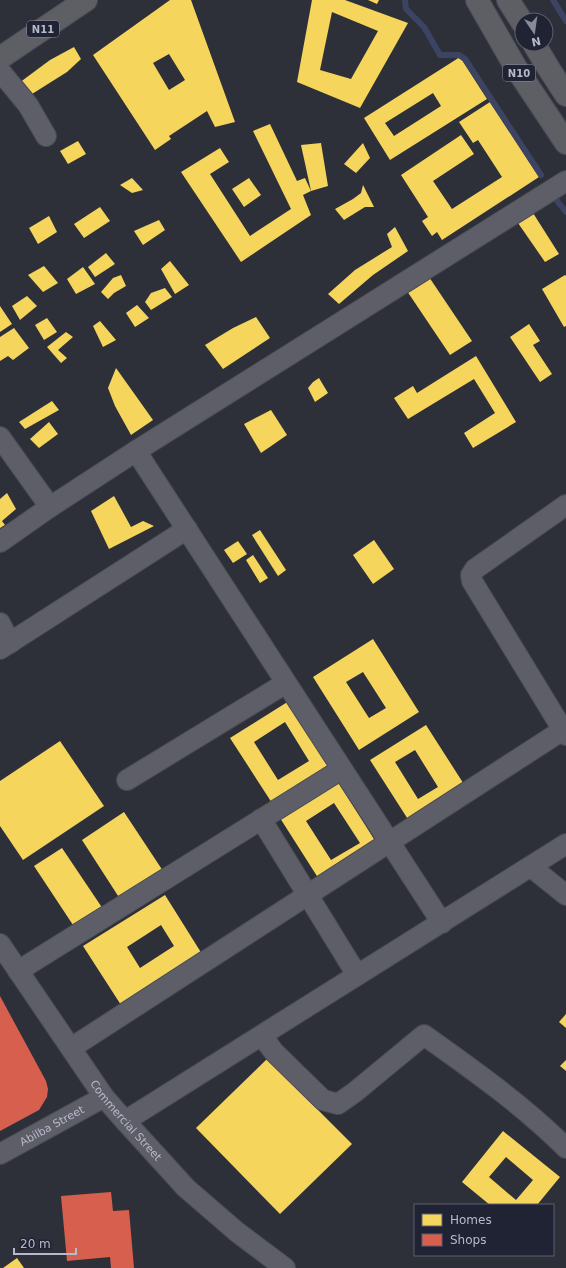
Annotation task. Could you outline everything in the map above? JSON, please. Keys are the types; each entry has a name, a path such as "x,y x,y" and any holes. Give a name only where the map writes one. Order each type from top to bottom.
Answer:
{"highway":[{"name":"N11","path":"0,58 86,0"},
{"name":"N10","path":"477,0 516,68 566,143"},
{"path":"508,0 516,12"},
{"name":"N10","path":"539,52 566,95"}],"street":[{"path":"0,71 28,105 46,136"},
{"path":"0,542 50,507 136,451 566,181"},
{"path":"0,437 50,507"},
{"path":"136,451 442,923"},
{"path":"71,1048 389,842 565,731 472,581 471,575 475,569 566,505"},
{"path":"0,623 5,646 187,529"},
{"path":"127,780 286,683"},
{"path":"18,971 342,769"},
{"path":"261,819 357,975"},
{"path":"125,1121 566,844"},
{"path":"530,867 566,895"},
{"name":"Commercial Street","path":"0,944 104,1097 125,1121 186,1188 237,1232 285,1268"},
{"path":"262,1036 274,1052 323,1100 338,1104 355,1092 424,1035 492,1084 550,1132 566,1148"},
{"name":"Abilba Street","path":"0,1154 104,1097"}],"building: Homes":[{"path":"170,0 191,0 235,122 215,127 207,111 169,136 171,139 155,150 93,55","holes":["169,54 185,80 169,90 153,63"]},
{"path":"312,0 345,0 408,23 360,108 297,82","holes":["332,12 378,31 351,79 320,70"]},
{"path":"368,0 379,0 377,4"},
{"path":"74,47 81,59 67,72 32,94 19,83 50,60"},
{"path":"460,57 487,99 390,160 364,118","holes":["433,93 441,106 394,136 385,123"]},
{"path":"490,102 539,177 442,240 437,232 432,236 422,221 428,217 401,175 461,135 474,154 433,181 452,209 502,177 478,140 473,143 459,122"},
{"path":"270,124 297,181 305,178 311,191 303,195 311,215 241,262 181,172 220,148 229,162 210,174 250,236 291,209 253,131"},
{"path":"78,141 86,154 68,164 60,151"},
{"path":"321,143 328,186 311,191 301,145"},
{"path":"363,143 370,158 356,173 344,164"},
{"path":"132,178 143,190 132,193 120,185"},
{"path":"249,178 261,195 244,207 232,189"},
{"path":"363,185 374,207 365,207 344,220 335,209 361,193"},
{"path":"100,207 110,221 84,238 74,224"},
{"path":"533,213 559,254 545,262 518,223"},
{"path":"49,216 57,232 38,244 29,228"},
{"path":"159,220 165,230 143,245 134,231"},
{"path":"395,227 408,251 373,275 339,304 328,294 355,270 392,247 387,234"},
{"path":"106,253 115,264 95,277 88,267"},
{"path":"170,261 189,285 175,294 161,269"},
{"path":"44,266 58,283 43,292 28,275"},
{"path":"83,267 95,284 76,294 67,279"},
{"path":"121,275 126,286 114,293 108,299 101,292 113,278"},
{"path":"565,275 566,326 564,327 542,289"},
{"path":"429,277 472,341 450,355 407,291"},
{"path":"165,288 172,297 151,310 145,302 151,293"},
{"path":"27,296 37,306 20,320 12,306"},
{"path":"137,305 149,318 135,327 126,313"},
{"path":"0,306 12,324 0,332"},
{"path":"256,317 270,338 223,369 205,345 233,328"},
{"path":"47,318 57,332 44,340 35,325"},
{"path":"100,321 116,340 103,347 93,326"},
{"path":"529,324 540,341 533,345 552,374 540,382 510,337"},
{"path":"14,328 29,348 13,360 8,356 0,361 0,337"},
{"path":"66,332 73,337 58,350 67,358 61,363 47,347"},
{"path":"476,356 516,422 473,448 464,433 495,413 474,379 408,419 394,398 413,386 417,393"},
{"path":"116,368 153,420 131,435 115,406 108,388"},
{"path":"319,378 328,393 315,402 308,388"},
{"path":"52,401 59,410 25,429 19,422"},
{"path":"271,410 287,435 261,453 244,424"},
{"path":"49,422 58,434 39,448 30,439"},
{"path":"7,493 16,509 2,521 5,525 0,528 0,499"},
{"path":"114,496 131,527 143,521 154,526 109,549 91,511"},
{"path":"260,530 286,570 278,576 252,535"},
{"path":"374,540 394,569 373,584 353,555"},
{"path":"238,541 247,554 233,563 224,550"},
{"path":"253,555 268,578 260,583 246,560"},
{"path":"373,639 419,712 359,750 313,677","holes":["363,672 386,708 369,718 346,682"]},
{"path":"289,701 330,766 272,803 230,738","holes":["285,722 309,761 278,780 254,742"]},
{"path":"426,725 467,789 411,824 370,760","holes":["415,750 438,787 418,799 395,762"]},
{"path":"60,741 104,806 23,860 0,826 0,781"},
{"path":"338,782 379,847 322,884 280,818","holes":["334,803 360,843 331,860 306,821"]},
{"path":"124,812 165,874 122,902 82,840"},
{"path":"62,848 103,909 75,928 34,866"},
{"path":"165,895 202,954 121,1005 83,946","holes":["161,925 174,946 140,968 127,947"]},
{"path":"566,1014 566,1028 559,1022"},
{"path":"267,1059 352,1144 280,1214 196,1128"},
{"path":"566,1060 566,1071 560,1066"},
{"path":"503,1131 560,1177 538,1204 489,1204 462,1182","holes":["506,1157 533,1180 516,1200 489,1177"]},
{"path":"17,1258 24,1268 3,1268"}],"building: Shops":[{"path":"0,996 46,1081 48,1089 47,1097 39,1110 0,1131"},
{"path":"111,1192 113,1211 129,1210 134,1268 111,1268 110,1257 67,1261 61,1196"}],"waterway":[{"path":"405,0 406,9 424,27 440,55 459,55 465,59 541,175"},
{"path":"553,0 566,21"},
{"path":"554,197 566,212"}]}
